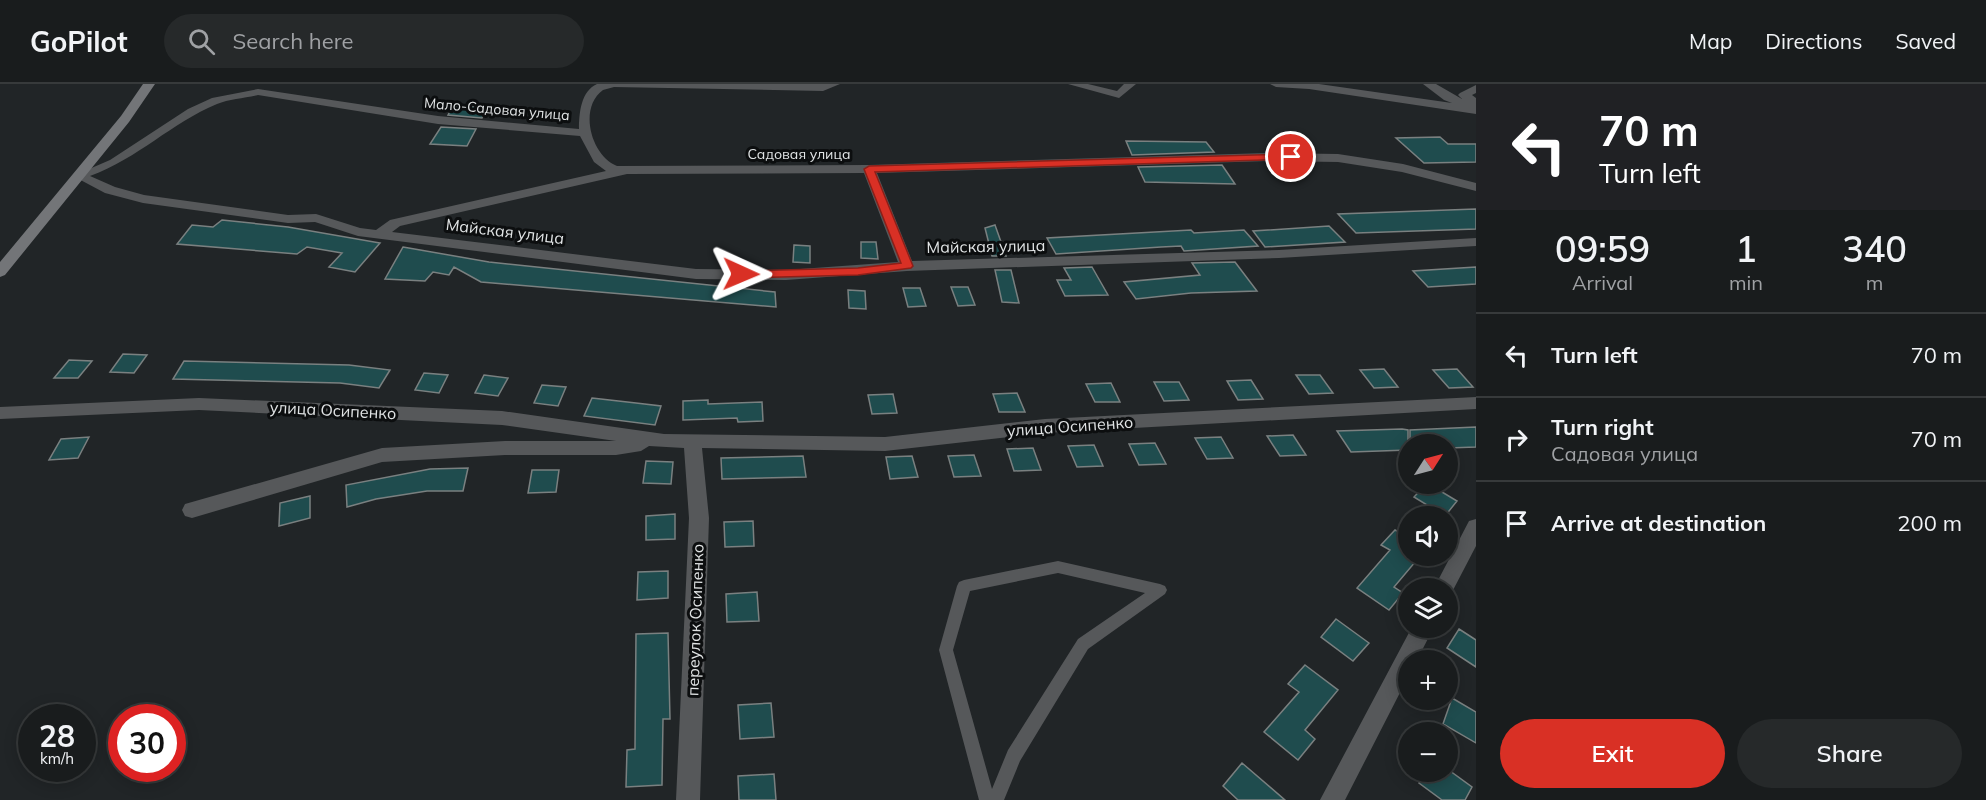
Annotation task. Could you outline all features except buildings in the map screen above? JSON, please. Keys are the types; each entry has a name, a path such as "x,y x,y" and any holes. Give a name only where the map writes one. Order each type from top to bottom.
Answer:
{"main road":[{"path":"0,272 79,176 149,84"}],"street":[{"path":"79,176 114,163 192,111 243,84"},
{"name":"Мало-Садовая улица","path":"216,100 258,92 507,128 585,133 584,120 595,90 614,84 823,88 834,84"},
{"path":"1074,84 1119,95 1130,84"},
{"path":"1276,84 1308,85 1476,107"},
{"path":"1429,84 1448,98 1476,107"},
{"path":"1476,88 1464,95 1476,107"},
{"path":"585,133 593,154 603,165 615,171 627,170"},
{"name":"Садовая улица","path":"381,233 395,223 627,170 869,169 1268,157 1338,158 1403,168 1476,187"},
{"path":"869,169 907,266"},
{"name":"Майская улица","path":"79,176 110,190 143,199 288,219 316,218 358,232 381,233 696,274 786,275 858,272 907,266 1301,253 1476,242"},
{"name":"улица Осипенко","path":"192,510 382,455 505,448 616,448 664,441 692,440 885,444 1044,426 1476,403"},
{"name":"улица Осипенко","path":"0,413 211,404 502,418 664,441"},
{"name":"переулок Осипенко","path":"688,800 699,518 692,440"},
{"path":"1449,578 1476,527"},
{"path":"1332,800 1417,638"}],"lane":[{"path":"987,800 946,650 963,586 1058,567 1160,590 1083,644 1014,756 996,800"}],"route":[{"path":"741,274 858,272 907,266 869,169 1291,157"}]}
